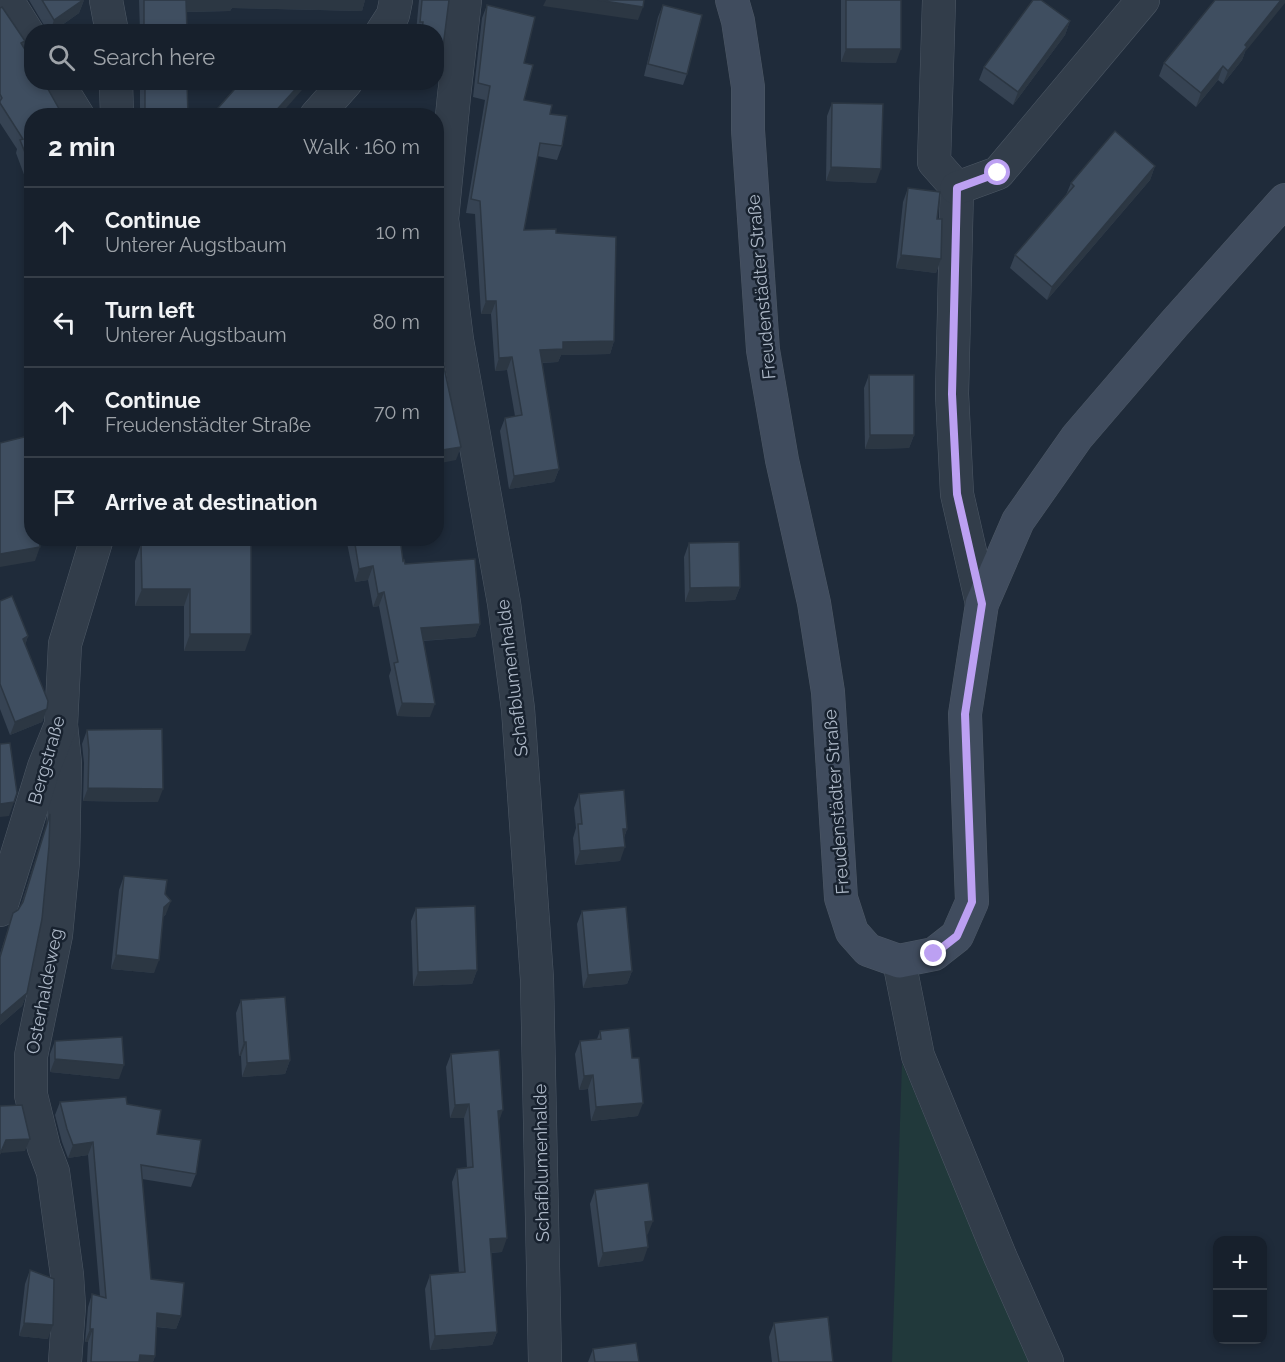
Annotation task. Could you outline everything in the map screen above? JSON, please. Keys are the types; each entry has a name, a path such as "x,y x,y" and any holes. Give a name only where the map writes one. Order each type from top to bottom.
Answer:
{"street":[{"path":"7,0 24,27"},
{"path":"106,0 110,24"},
{"path":"387,24 393,15 396,0"},
{"name":"Schafblumenhalde","path":"444,198 465,0"},
{"name":"Freudenstädter Straße","path":"732,0 738,21 748,87 748,130 763,350 782,460 814,603 828,692 841,898 852,932 868,950 899,961"},
{"path":"939,0 934,162 957,188 952,394 957,494 982,604"},
{"path":"957,188 998,173 1143,0"},
{"path":"62,90 73,108"},
{"path":"116,90 117,108"},
{"path":"323,108 339,90"},
{"path":"1047,1362 1000,1256 918,1056 899,961 934,954 957,936 972,902 965,714 982,604 1018,521 1077,437 1285,200"},
{"name":"Schafblumenhalde","path":"444,235 457,340 504,603 518,709 537,979 545,1362"},
{"name":"Bergstraße","path":"0,910 44,767 61,725 65,644 96,546"},
{"name":"Osterhaldeweg","path":"61,725 65,762 63,861 56,935 34,1036 31,1095 44,1148 53,1172 67,1275 69,1306 65,1362"}],"green space":[{"path":"902,1063 1029,1362 892,1362"}],"building":[{"path":"42,0 83,0 54,20"},
{"path":"144,0 186,0 187,24 144,24"},
{"path":"422,0 449,0 444,39 444,24 420,22"},
{"path":"598,0 644,0 643,7"},
{"path":"846,0 901,0 901,49 846,49"},
{"path":"1033,0 1041,0 1070,21 1018,92 984,67"},
{"path":"1215,0 1281,0 1245,45 1247,47 1228,71 1223,66 1201,93 1164,63"},
{"path":"487,5 535,17 524,63 533,65 524,100 552,105 550,114 567,116 562,146 540,143 524,230 556,229 556,233 616,237 614,341 563,342 563,349 540,350 559,469 514,476 505,418 522,415 512,357 499,358 496,301 486,301 480,201 471,199 490,86 478,83"},
{"path":"663,5 702,15 687,74 648,64"},
{"path":"2,7 24,40 21,43 24,48 24,90 48,90 59,108 24,108 24,150 20,140 23,139 0,103 2,98 0,94 0,8"},
{"path":"145,90 187,90 188,108 145,108"},
{"path":"234,90 295,90 278,108 218,108"},
{"path":"832,103 883,104 881,169 831,167"},
{"path":"1115,131 1155,166 1052,287 1015,255 1074,186 1071,183"},
{"path":"908,188 940,192 937,219 942,219 941,259 901,255"},
{"path":"444,366 445,372 461,447 444,450"},
{"path":"869,375 914,375 914,435 870,435"},
{"path":"24,437 24,546 40,547 0,554 0,443"},
{"path":"739,542 740,587 690,588 689,543"},
{"path":"141,546 251,546 251,634 190,634 190,589 142,589"},
{"path":"355,546 401,546 405,564 475,559 480,624 421,628 435,704 402,703 394,663 398,662 384,592 378,594 373,566 359,569"},
{"path":"12,596 28,636 23,639 48,701 47,709 15,722 0,684 0,601"},
{"path":"162,729 163,789 88,788 87,730"},
{"path":"10,743 17,793 14,802 0,804 0,744"},
{"path":"624,790 627,829 623,829 625,847 580,851 578,824 582,824 579,794"},
{"path":"50,814 42,919 27,993 0,1016 0,957 13,913 23,902"},
{"path":"124,876 167,880 165,894 171,901 164,907 159,960 116,955"},
{"path":"475,906 477,970 418,972 416,908"},
{"path":"626,907 632,971 588,975 582,911"},
{"path":"285,997 290,1060 247,1063 241,1000"},
{"path":"629,1028 632,1058 639,1058 643,1103 596,1107 593,1075 584,1076 580,1041 601,1039 600,1031"},
{"path":"122,1037 124,1065 55,1059 55,1041"},
{"path":"499,1050 503,1110 498,1111 507,1238 490,1239 497,1332 435,1336 430,1275 465,1272 457,1169 473,1167 469,1104 455,1105 451,1054"},
{"path":"126,1097 127,1104 161,1110 157,1134 201,1140 196,1174 141,1165 151,1279 184,1283 181,1316 157,1313 155,1356 140,1355 139,1362 91,1362 92,1294 106,1298 93,1142 73,1145 60,1102"},
{"path":"22,1105 30,1139 6,1140 0,1154 0,1106"},
{"path":"648,1183 653,1221 645,1222 648,1247 603,1253 595,1190"},
{"path":"30,1270 54,1279 53,1325 24,1323"},
{"path":"828,1317 833,1362 779,1362 774,1323"},
{"path":"636,1343 639,1362 595,1362 593,1349"}],"route":[{"path":"934,954 957,936 972,902 965,714 982,604 957,494 952,394 957,188 998,173"}]}
